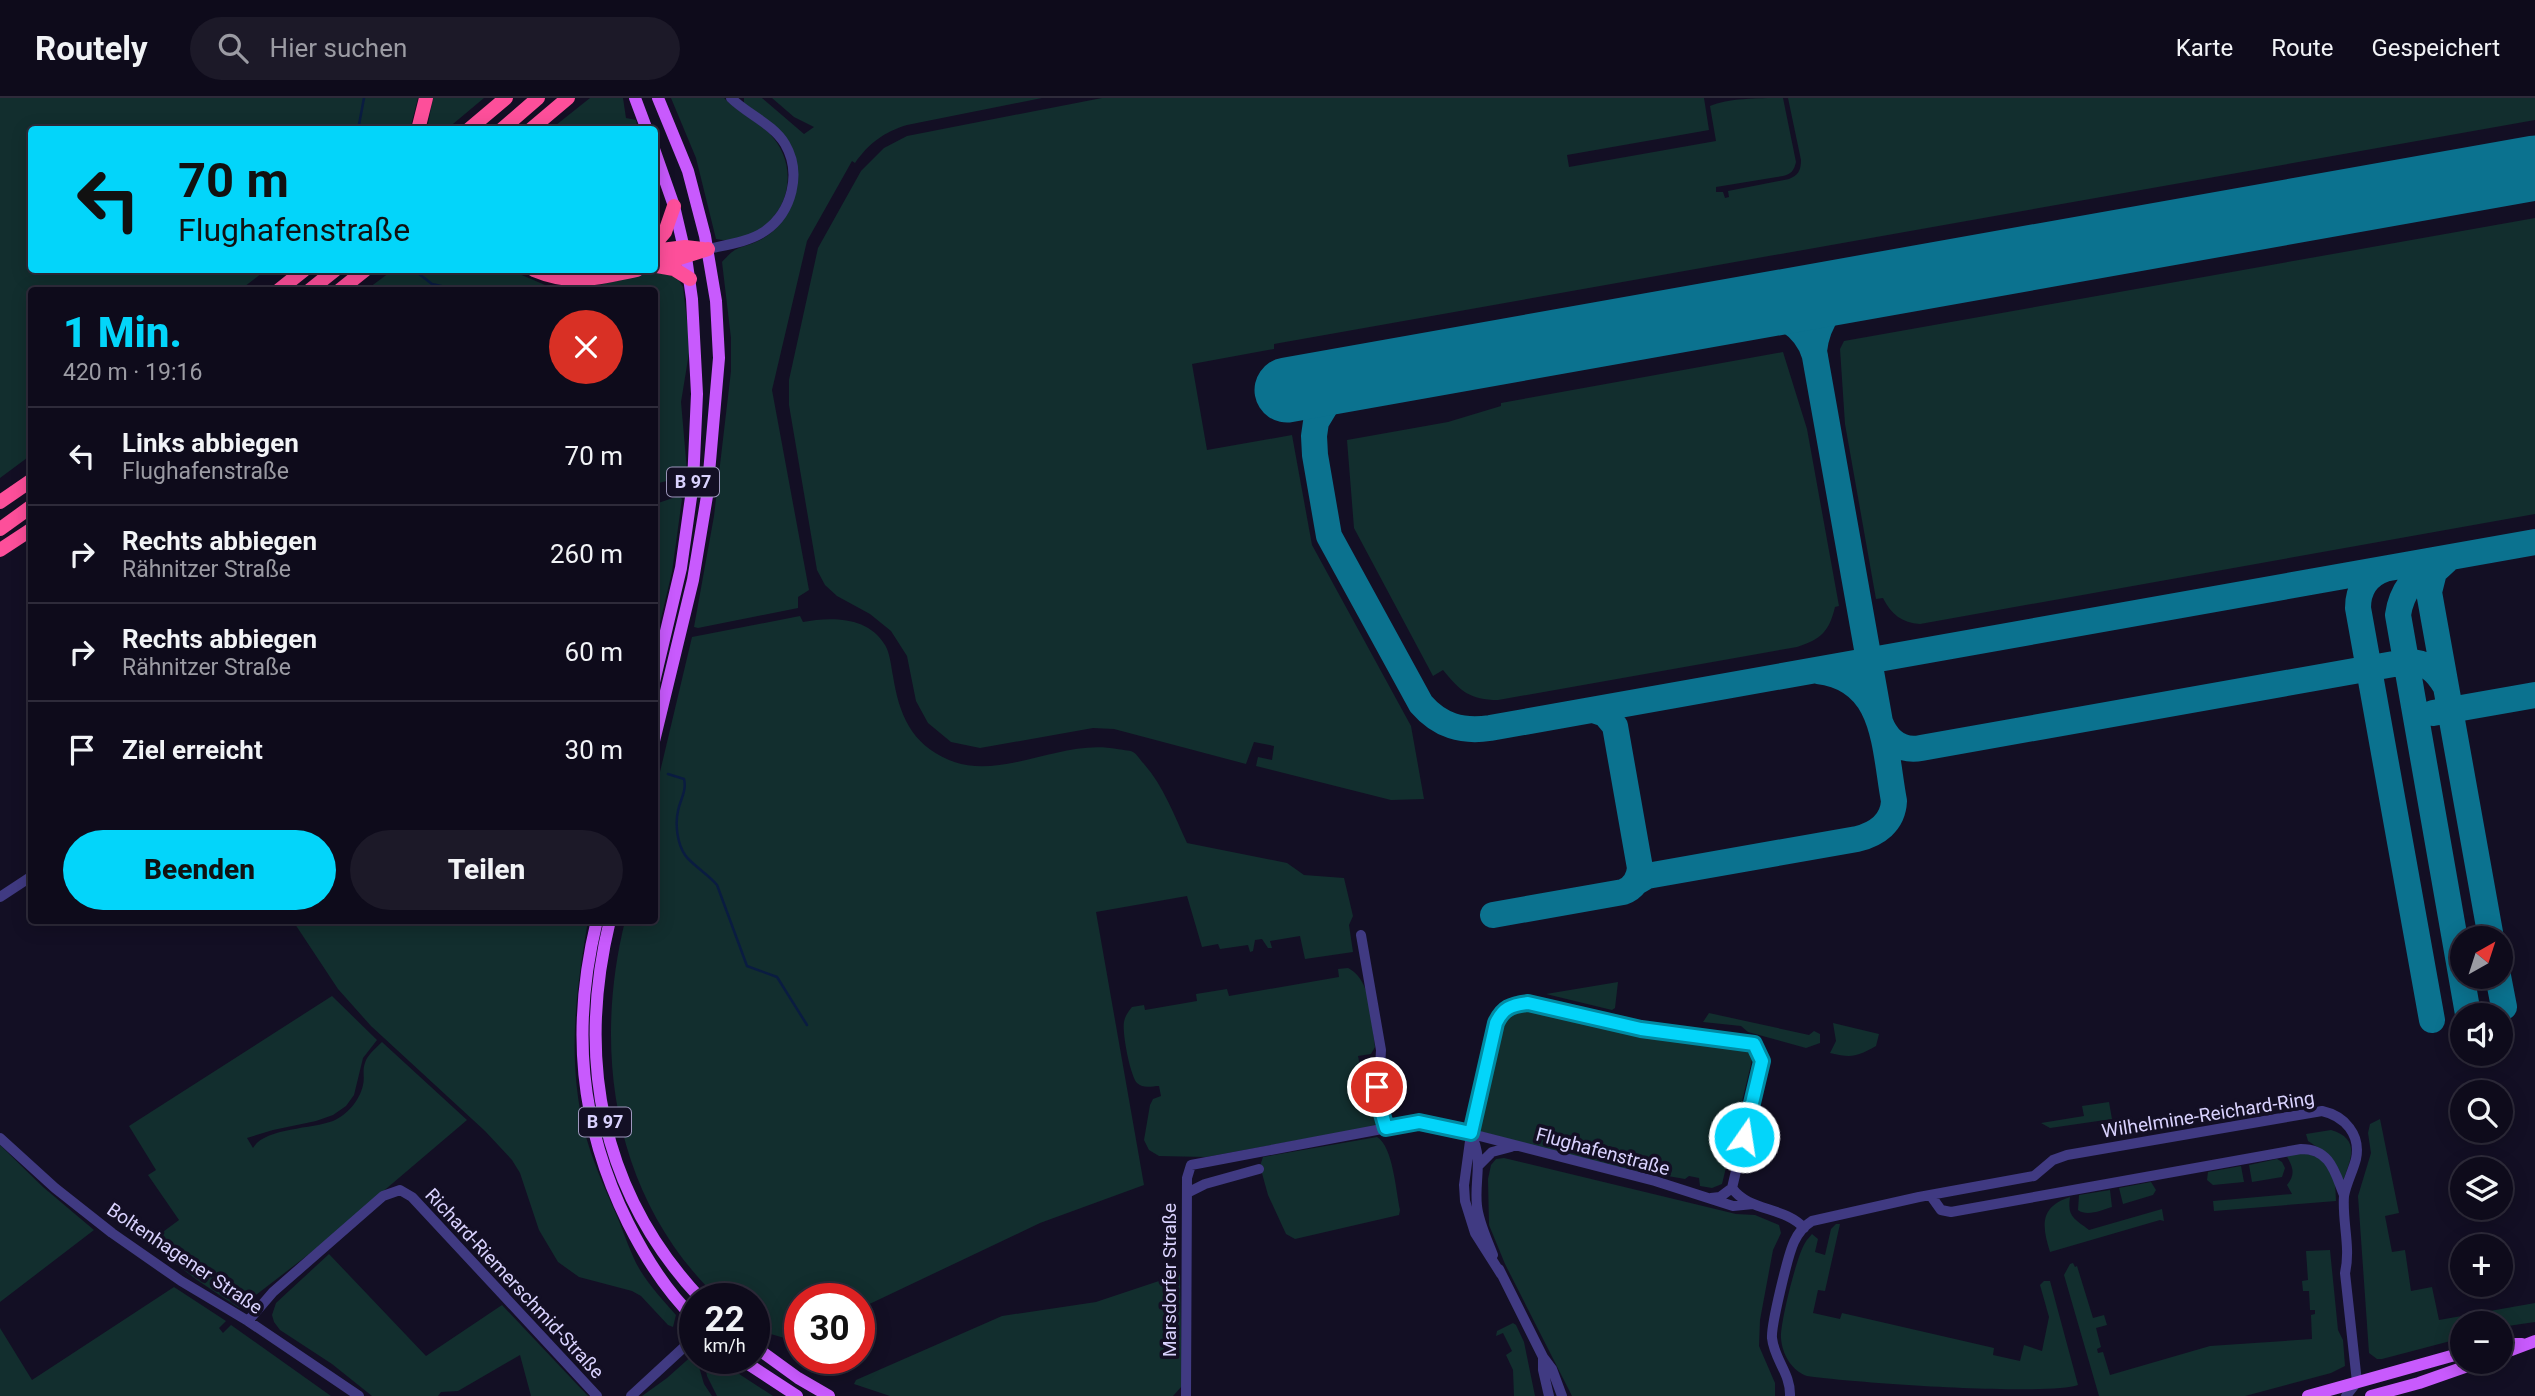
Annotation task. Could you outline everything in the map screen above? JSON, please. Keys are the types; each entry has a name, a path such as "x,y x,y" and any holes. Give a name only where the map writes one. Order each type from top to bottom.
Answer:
{"highway":[{"path":"419,126 426,98"},
{"path":"473,126 506,98"},
{"path":"506,126 538,98"},
{"path":"535,126 568,98"},
{"path":"539,126 546,116"},
{"path":"658,239 668,224 674,206"},
{"path":"658,260 708,249"},
{"path":"658,262 690,279"},
{"path":"283,287 300,273"},
{"path":"314,287 331,273"},
{"path":"344,287 361,273"},
{"path":"543,273 561,279 576,280 619,273"},
{"path":"0,502 28,483"},
{"path":"0,529 28,509"},
{"path":"0,550 28,532"}],"main road":[{"path":"635,98 646,126"},
{"name":"B 97","path":"658,98 688,171 708,249 716,301 719,358 707,496 693,580 658,724"},
{"name":"B 97","path":"658,160 686,252 697,394 693,483 681,568 658,665"},
{"name":"B 97","path":"596,924 587,960 581,1027 583,1076 594,1135 613,1192 640,1246 679,1304"},
{"name":"B 97","path":"609,924 598,984 595,1028 597,1073 607,1131 625,1185 652,1238 686,1283"},
{"path":"2308,1396 2450,1356"},
{"path":"770,1358 829,1396"},
{"path":"2371,1396 2450,1372"},
{"path":"763,1374 797,1396"}],"street":[{"path":"708,249 752,238 765,231 782,214 793,179 791,159 784,143 775,132 731,98"},
{"path":"0,897 28,879"},
{"path":"1360,936 1381,1049 1378,1100 1386,1128 1419,1122 1515,1146"},
{"path":"1501,1273 1475,1233 1465,1201 1465,1168 1496,1023 1503,1010 1510,1006 1528,1003 1641,1029 1754,1044 1762,1061 1732,1188 1720,1197 1711,1198"},
{"name":"Wilhelmine-Reichard-Ring","path":"1804,1228 1823,1217 2034,1176 2053,1160 2067,1154 2322,1111 2331,1113 2344,1121 2357,1143 2357,1156 2344,1195 2348,1260 2345,1273 2357,1382"},
{"name":"Marsdorfer Straße","path":"1186,1396 1187,1193 1191,1165 1386,1128"},
{"path":"1471,1133 1478,1150 1476,1192 1484,1234 1543,1357 1552,1369 1562,1396"},
{"name":"Boltenhagener Straße","path":"0,1138 55,1188 112,1233 359,1396"},
{"name":"Flughafenstraße","path":"1479,1165 1492,1152 1515,1146 1733,1206 1753,1204"},
{"path":"1931,1196 1941,1210 1951,1212 2301,1149 2316,1151 2329,1160 2337,1172 2344,1195"},
{"path":"1187,1193 1205,1184 1258,1170"},
{"path":"1732,1188 1740,1197 1753,1204 1782,1212 1804,1228 1791,1252 1772,1329 1774,1349 1786,1373 1790,1396"},
{"name":"Richard-Riemerschmid-Straße","path":"248,1321 273,1292 383,1196 400,1190 412,1197 597,1396"},
{"path":"631,1396 679,1351"},
{"path":"1543,1357 1549,1396"},
{"path":"2346,1396 2357,1382"}],"green space":[{"path":"0,98 418,98 411,126 28,126 28,273 262,273 244,287 28,287 28,457 0,478"},
{"path":"433,98 484,98 451,126 428,126"},
{"path":"590,98 623,98 626,118 636,120 637,126 555,126"},
{"path":"671,98 724,98 763,127 777,143 787,168 786,194 781,206 763,227 741,238 716,239 696,158"},
{"path":"744,98 762,98 804,134 814,127 794,117 772,98 1042,98 907,125 884,135 855,163 852,161 807,241 772,390 809,590 798,597 798,608 698,628 694,627 714,516 731,371 731,338 722,262 736,249 760,240 780,224 790,204 793,182 794,157 744,104"},
{"path":"1102,98 1704,98 1709,130 1567,155 1569,167 1716,141 1710,106 1735,100 1783,98 1796,162 1793,170 1783,176 1716,187 1716,192 1723,192 1725,198 1729,197 1728,191 1789,179 1798,172 1801,160 1788,98 2535,98 2535,120 1274,344 1274,349 1192,364 1207,450 1292,435 1312,545 1411,726 1424,799 1391,800 1256,766 1258,757 1272,760 1274,746 1254,742 1246,764 1114,729 1093,728 980,748 951,742 928,723 916,701 907,656 891,631 870,614 837,596 825,585 817,570 789,405 789,380 818,248 861,171 884,148 907,136"},
{"path":"2535,218 2535,514 1920,624 1902,620 1893,613 1883,598 1876,599 1845,424 1840,349 1844,341"},
{"path":"389,273 517,273 550,287 370,287"},
{"path":"658,273 677,277 683,287 690,347 681,402 687,471 678,478 658,483 658,287 590,287"},
{"path":"1783,352 1807,429 1839,606 1835,607 1830,623 1823,633 1797,647 1498,700 1466,693 1443,670 1433,676 1354,528 1347,440 1448,422 1501,406 1501,403"},
{"path":"679,496 682,499 672,572 658,631 658,503"},
{"path":"800,616 803,622 825,619 848,621 869,628 885,645 903,715 916,736 936,753 949,760 969,765 989,766 1074,749 1096,747 1131,751 1157,782 1187,843 1287,863 1304,875 1344,878 1353,916 1349,925 1353,952 1305,959 1300,936 1270,941 1272,948 1268,948 1262,939 1255,940 1253,951 1250,952 1248,945 1220,949 1218,944 1202,947 1187,896 1096,912 1144,1185 1040,1223 875,1301 875,1283 784,1283 784,1338 770,1334 770,1283 705,1283 683,1259 655,1216 635,1171 621,1123 613,1073 611,1023 615,972 624,924 658,924 658,780 692,637"},
{"path":"295,924 588,924 575,1024 576,1076 584,1129 598,1172 640,1271 676,1315 673,1327 641,1296 632,1291 579,1277 558,1262 539,1230 520,1173 512,1160 485,1131 371,1026 338,989"},
{"path":"1348,968 1362,982 1369,1003 1375,1047 1371,1054 1358,1056 1361,1071 1367,1070 1369,1076 1376,1126 1206,1157 1159,1156 1149,1150 1144,1140 1150,1105 1153,1099 1161,1096 1159,1086 1145,1087 1134,1079 1127,1054 1124,1027 1125,1018 1132,1007 1144,1005 1145,1010 1197,1001 1196,994 1227,989 1229,996 1339,977 1338,969"},
{"path":"1618,982 1615,1008 1612,1010 1546,994"},
{"path":"332,996 377,1040 363,1058 354,1095 346,1106 333,1115 247,1138 253,1148 267,1136 324,1124 343,1115 361,1091 366,1060 382,1042 467,1120 313,1251 239,1308 148,1243 179,1220 148,1175 156,1170 129,1126"},
{"path":"1526,1008 1634,1034 1720,1043 1751,1051 1753,1056 1722,1184 1712,1188 1700,1186 1699,1178 1689,1176 1685,1179 1616,1167 1482,1132 1480,1130 1504,1024 1512,1013"},
{"path":"1709,1013 1809,1035 1814,1031 1820,1034 1820,1043 1806,1048 1748,1032 1741,1026 1703,1022"},
{"path":"1833,1023 1879,1034 1876,1046 1854,1056 1830,1053 1836,1041"},
{"path":"2109,1102 2112,1119 2050,1128 2041,1123 2084,1116 2082,1106"},
{"path":"2380,1119 2399,1213 2385,1216 2392,1252 2405,1250 2411,1291 2432,1287 2439,1320 2450,1318 2450,1341 2382,1359 2369,1353 2358,1196 2371,1153 2368,1133 2370,1124"},
{"path":"2331,1130 2347,1139 2350,1144 2351,1158 2343,1181 2334,1162 2308,1141 2306,1134"},
{"path":"1377,1137 1390,1159 1399,1215 1295,1239 1286,1234 1268,1195 1260,1166 1263,1157"},
{"path":"0,1145 43,1187 94,1230 0,1302"},
{"path":"2303,1152 2322,1159 2335,1181 2336,1201 2214,1211 2213,1201 2292,1194 2287,1185 2292,1177 2292,1170 2286,1155"},
{"path":"1504,1158 1736,1214 1755,1215 1779,1225 1781,1233 1773,1250 1760,1320 1759,1346 1775,1383 1775,1396 1572,1396 1505,1264 1489,1225 1488,1179 1491,1165 1496,1159"},
{"path":"2277,1159 2285,1168 2282,1177 2252,1182 2249,1165"},
{"path":"2241,1166 2244,1182 2213,1185 2207,1180 2208,1172"},
{"path":"2151,1182 2156,1190 2153,1195 2123,1204 2119,1188"},
{"path":"2110,1190 2112,1207 2090,1213 2078,1210 2079,1195"},
{"path":"2070,1197 2071,1213 2089,1230 2162,1209 2164,1221 2050,1252 2045,1234 2045,1218 2053,1206"},
{"path":"1840,1224 1825,1291 1818,1290 1813,1313 1840,1319 1842,1313 1994,1348 1993,1355 2020,1361 2024,1345 2042,1351 2049,1317 2040,1285 2044,1281 2050,1281 2078,1385 2059,1388 1990,1389 1905,1385 1802,1374 1789,1361 1782,1344 1781,1330 1786,1305 1806,1242 1812,1234 1818,1239 1815,1252 1825,1255 1831,1229"},
{"path":"2330,1250 2338,1330 2343,1340 2345,1366 2331,1373 2245,1396 2099,1396 2064,1275 2070,1264 2077,1266 2093,1318 2104,1315 2107,1325 2096,1328 2101,1347 2097,1349 2098,1353 2103,1352 2110,1375 2210,1346 2312,1339 2311,1315 2315,1314 2315,1310 2310,1310 2309,1291 2303,1291 2302,1281 2308,1280 2306,1251"},
{"path":"329,1254 426,1356 502,1305 588,1396 531,1396 520,1355 458,1391 441,1392 438,1396 372,1396 332,1364 280,1330 274,1322 272,1315 276,1303"},
{"path":"1180,1274 1182,1386 1173,1396 890,1396 854,1384 856,1380 875,1374 875,1372 1002,1316 1096,1302"},
{"path":"174,1287 226,1321 219,1328 223,1333 231,1325 331,1396 0,1396 0,1328 32,1380"},
{"path":"2535,1303 2535,1322 2513,1325 2513,1311 2490,1311"},
{"path":"1513,1323 1524,1342 1535,1396 1514,1396 1513,1370 1506,1355 1512,1351 1503,1333 1496,1336 1497,1331"},
{"path":"679,1367 679,1374 701,1374 712,1396 642,1396"},
{"path":"739,1374 773,1396 717,1396 707,1376"}],"waterway":[{"path":"359,126 364,98"},
{"path":"418,273 433,287"},
{"path":"432,284 446,287"},
{"path":"668,774 684,779 685,783 677,822 682,850 717,885 747,966 777,977 807,1025"}],"taxiway":[{"path":"1865,287 1845,296 1829,311 1819,329 1814,351 1880,722 1896,743 1907,748 1921,748 2405,662 2419,663 2430,668 2446,687"},
{"path":"1743,309 1766,310 1788,320 1805,335 1815,356"},
{"path":"1378,374 1352,382 1331,397 1316,422 1315,455 1329,536 1421,704 1436,718 1461,728 1490,728 2535,542"},
{"path":"2447,560 2434,572 2429,592 2489,926"},
{"path":"2437,561 2411,583 2402,598 2398,615 2466,1003"},
{"path":"2385,569 2373,575 2365,584 2358,608 2432,1020"},
{"path":"1635,883 1647,876 1857,839 1883,826 1891,816 1894,801 1878,719 1870,702 1858,687 1841,677 1818,671"},
{"path":"2433,713 2535,695"},
{"path":"1493,915 1623,892 1633,886 1637,879 1640,868 1615,726 1605,714 1593,710"},
{"path":"2501,989 2503,1003"}],"runway":[{"path":"1287,390 2535,168"}],"route":[{"path":"1377,1087 1386,1128 1419,1122 1471,1133 1496,1023 1503,1010 1528,1003 1641,1029 1754,1044 1762,1061 1744,1137"}]}
